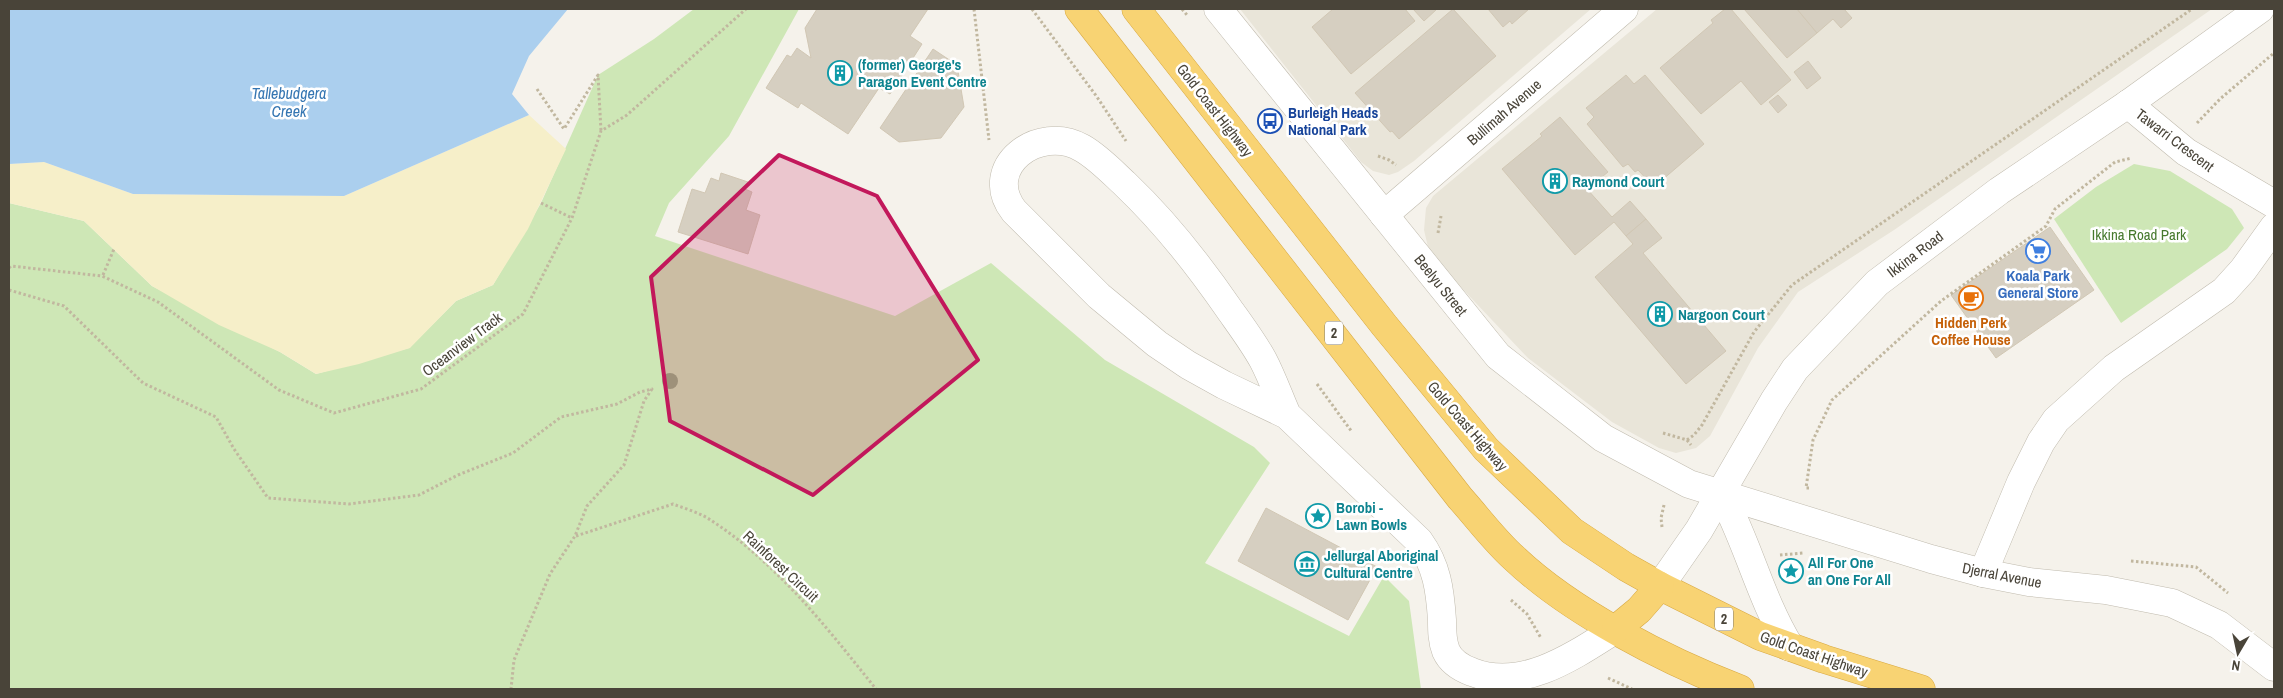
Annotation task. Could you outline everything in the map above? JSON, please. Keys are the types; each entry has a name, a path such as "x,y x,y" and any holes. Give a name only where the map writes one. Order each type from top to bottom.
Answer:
{"highway":[{"name":"2","path":"1079,9 1488,530 1513,557 1537,578 1592,616 1681,663 1740,689"},
{"name":"Gold Coast Highway","path":"1136,9 1384,326 1486,449 1572,531 1626,567 1660,586 1753,632 1790,647 1921,689"},
{"path":"1616,629 1640,610 1660,586"}],"street":[{"name":"Beelyu Street","path":"1218,9 1498,356 1588,427 1618,447 1689,484 1720,493"},
{"name":"Bullimah Avenue","path":"1384,215 1624,9"},
{"name":"Ikkina Road","path":"1660,586 1686,550 1795,369 1876,283 1999,190 2128,104 2260,9"},
{"name":"Tawarri Crescent","path":"2128,104 2186,152 2212,170 2274,204"},
{"path":"1287,415 1263,360 1192,256 1140,198 1099,160 1071,143 1046,140 1033,143 1024,149 1010,166 1004,181 1005,197 1009,205 1099,296 1157,344 1188,366 1287,415 1388,510 1429,556 1440,590 1443,639 1446,651 1453,662 1464,669 1487,676 1503,677 1540,670 1570,657 1616,629"},
{"path":"1983,574 2021,482 2041,442 2056,420 2114,368 2224,291 2243,270 2274,227"},
{"path":"1720,493 1738,526 1766,604 1790,647"},
{"name":"Djerral Avenue","path":"1720,493 1983,574 2029,582 2106,590 2172,603 2219,624 2274,667"}],"path":[{"path":"601,132 627,115 746,9"},
{"path":"974,9 990,148 1010,166"},
{"path":"1032,9 1097,97 1129,146"},
{"path":"1687,440 1694,435 1702,424 1754,332 1792,285 2192,9"},
{"path":"2196,124 2220,99 2274,54"},
{"path":"537,89 564,129 598,75 601,132"},
{"name":"Oceanview Track","path":"9,268 11,266 102,276 158,302 279,390 334,413 421,389 522,314 572,218 601,132"},
{"path":"1806,488 1813,440 1832,400 1941,301 2046,226 2055,209 2115,162 2132,158"},
{"path":"540,203 572,218"},
{"path":"1441,216 1438,234 1441,240"},
{"path":"102,276 114,248"},
{"path":"9,290 64,306 143,383 216,417 234,449 268,498 349,504 419,495 458,475 513,453 562,417 617,404 640,392 652,389 644,401 624,465 587,506 576,536 550,574 514,660 511,689"},
{"path":"1317,384 1353,434"},
{"path":"640,392 644,401"},
{"path":"1656,430 1675,438 1687,440 1691,445"},
{"name":"Rainforest Circuit","path":"576,536 673,504 710,519 750,549 816,614 876,689"},
{"path":"1662,526 1661,518 1664,505"},
{"path":"1506,594 1527,614 1545,644"},
{"path":"1608,678 1632,689"}],"highlighted area":[{"path":"779,155 877,196 978,360 813,495 670,421 651,277"}],"shaded area":[{"path":"1240,9 1591,9 1414,161 1398,172 1389,175 1373,171 1361,162"},
{"path":"1657,9 2212,9 1894,230 1798,292 1758,348 1710,436 1696,448 1676,453 1659,448 1612,422 1528,358 1439,264 1428,247 1424,230 1426,208 1433,196"}],"green space":[{"path":"694,9 799,9 729,136 669,203 655,236 895,316 991,263 1105,360 1254,447 1270,463 1205,563 1349,636 1384,576 1409,601 1421,689 9,689 9,203 84,221 152,286 280,352 316,374 409,348 456,301 493,285 541,203 598,75 654,39"},
{"name":"Ikkina Road Park","path":"2134,164 2170,171 2232,209 2244,228 2227,249 2121,323 2054,219 2096,187"}],"sand":[{"path":"529,115 566,149 528,229 493,285 456,301 410,348 359,364 316,374 280,352 219,325 152,286 84,221 9,203 9,164 44,162 133,194 344,196"}],"water":[{"name":"Tallebudgera Creek","path":"9,9 568,9 529,56 512,94 529,115 344,196 133,194 44,162 9,164"}],"building":[{"name":"(former) George's Paragon Event Centre","path":"817,9 928,9 910,36 922,44 890,94 879,88 848,134 801,103 798,108 766,88 787,55 791,57 797,48 811,58 805,28"},
{"path":"1333,9 1405,9 1415,21 1351,74 1312,27"},
{"path":"1413,9 1437,9 1424,21"},
{"path":"1453,9 1496,56 1399,139 1392,131 1390,132 1355,93"},
{"path":"1488,9 1529,9 1512,24 1510,21 1503,27"},
{"path":"1725,9 1731,9 1791,80 1761,105 1741,81 1701,114 1660,68 1713,23 1711,20"},
{"path":"1744,9 1797,9 1817,33 1787,58"},
{"path":"1797,9 1844,9 1852,18 1841,28 1833,19 1817,33"},
{"path":"933,49 957,65 964,107 941,138 899,142 880,128"},
{"path":"1808,61 1821,78 1807,89 1794,72"},
{"path":"1626,75 1634,84 1645,75 1704,144 1654,187 1638,170 1635,172 1628,164 1623,167 1587,124 1594,117 1586,108"},
{"path":"1778,95 1787,105 1778,113 1769,102"},
{"name":"Raymond Court","path":"1560,117 1608,172 1587,189 1612,217 1630,201 1646,219 1626,236 1614,222 1575,255 1502,169 1542,136 1540,134"},
{"path":"721,173 748,182 745,189 752,192 746,210 760,215 748,254 678,232 692,189 705,193 711,178 719,181"},
{"name":"Nargoon Court","path":"1646,219 1662,238 1643,253 1726,351 1686,384 1595,277 1633,244 1626,236"},
{"path":"2050,227 2094,290 1996,358 1951,295"},
{"name":"Jellurgal Aboriginal Cultural Centre","path":"1266,508 1377,567 1348,620 1238,561"}],"place":[{"name":"(former) George's Paragon Event Centre","path":"840,73"},
{"name":"Burleigh Heads National Park","path":"1270,121"},
{"name":"Raymond Court","path":"1555,181"},
{"name":"Koala Park General Store","path":"2038,251"},
{"name":"Hidden Perk Coffee House","path":"1971,298"},
{"name":"Nargoon Court","path":"1660,314"},
{"name":"Borobi - Lawn Bowls","path":"1318,516"},
{"name":"Jellurgal Aboriginal Cultural Centre","path":"1307,564"},
{"name":"All For One an One For All","path":"1791,571"}]}
